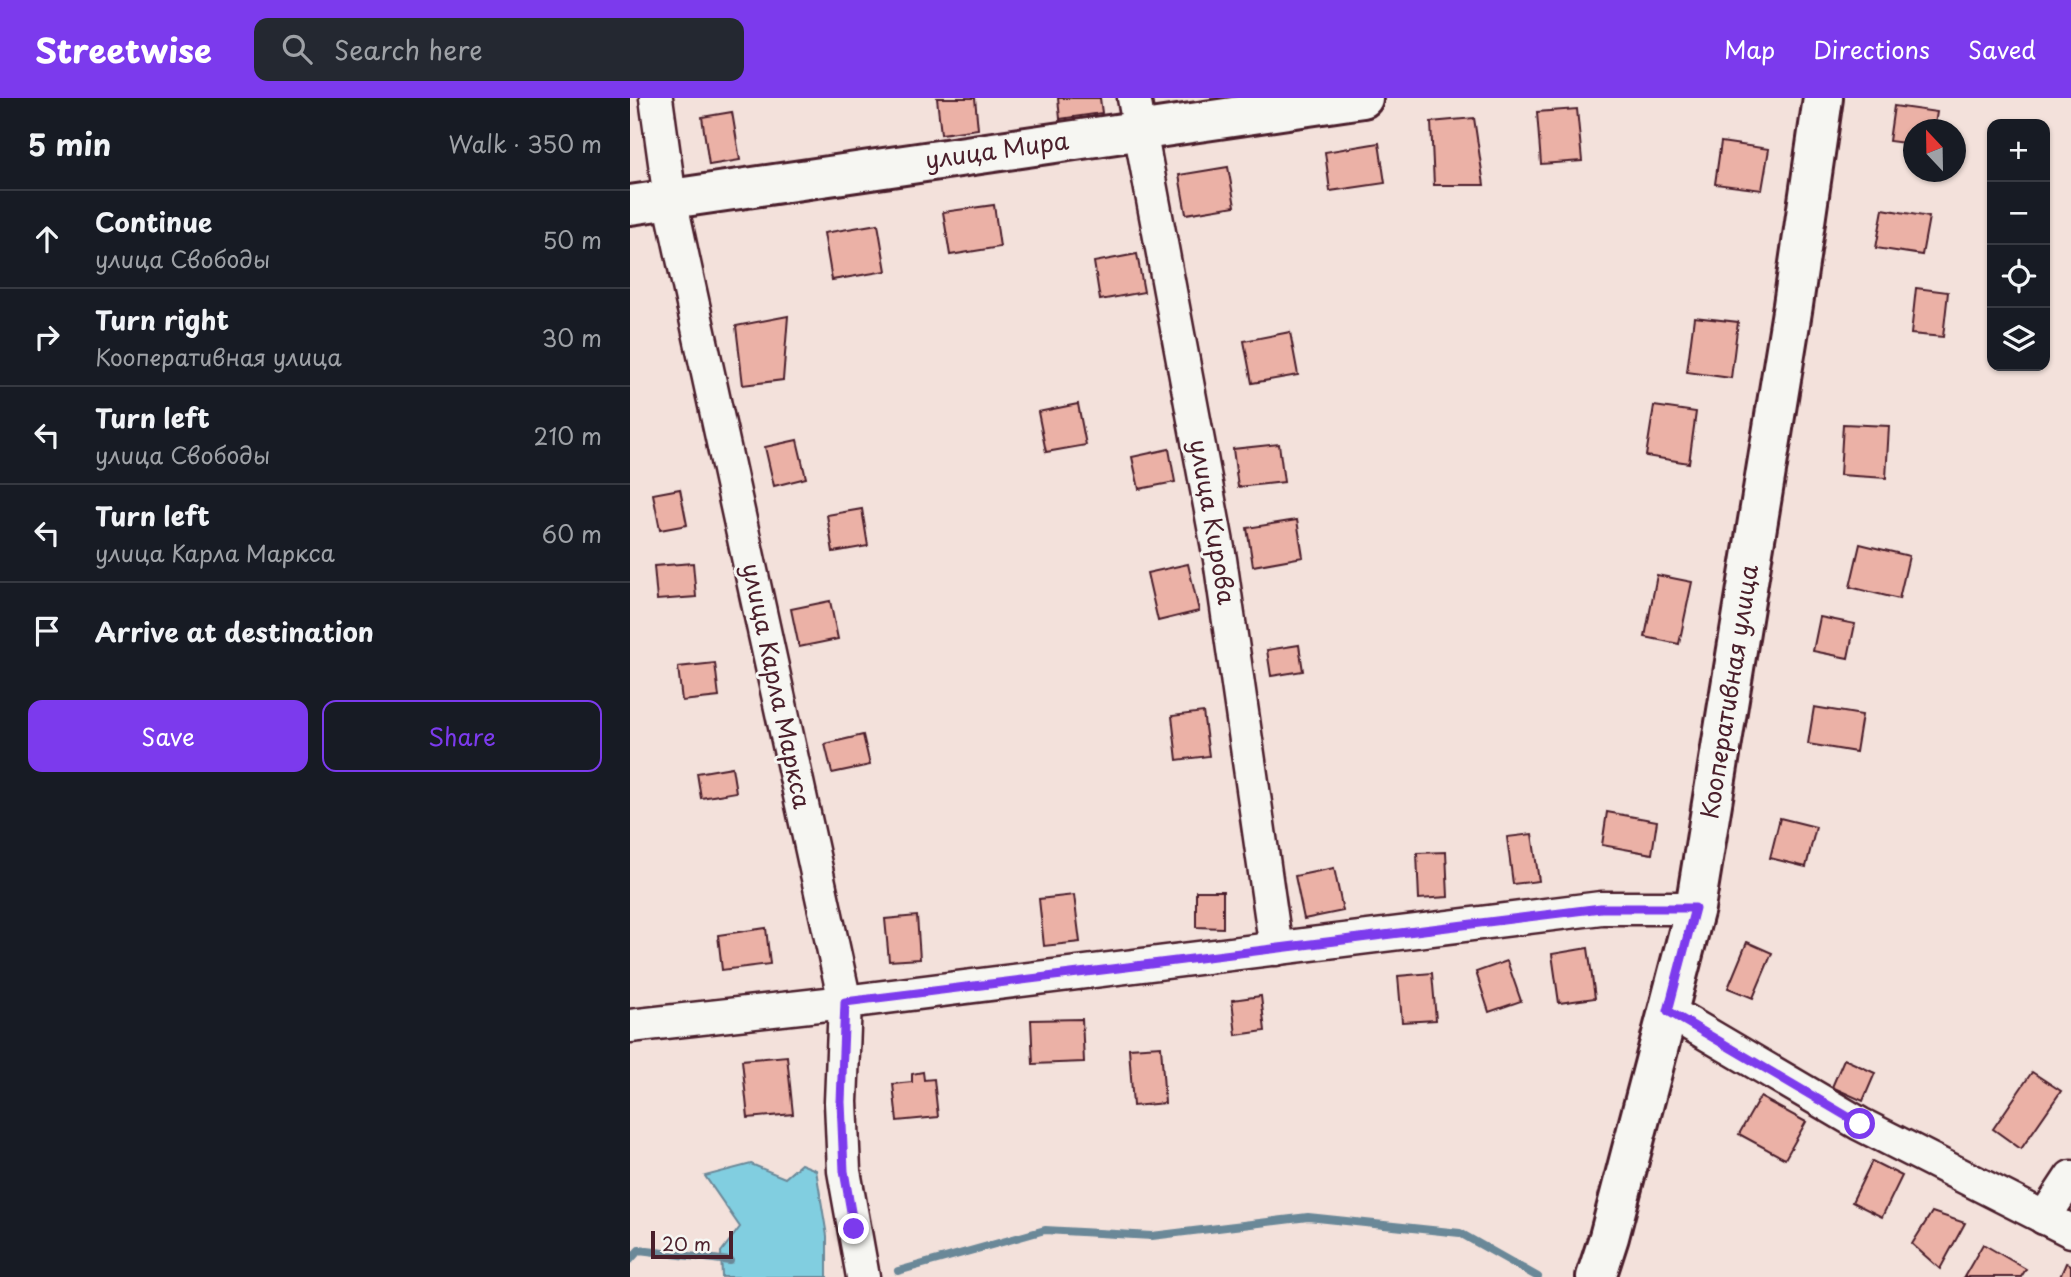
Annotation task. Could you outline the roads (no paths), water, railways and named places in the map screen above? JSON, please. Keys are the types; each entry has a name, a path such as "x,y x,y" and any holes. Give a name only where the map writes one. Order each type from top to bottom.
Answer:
{"main road":[{"name":"улица Мира","path":"630,205 1137,114 1363,98"},
{"name":"Кооперативная улица","path":"1596,1277 1609,1237 1695,908 1793,305 1823,98"}],"street":[{"name":"улица Карла Маркса","path":"656,98 670,199 845,1002 841,1102 844,1171 863,1277"},
{"name":"улица Кирова","path":"1137,114 1220,559 1276,949"},
{"path":"630,1026 845,1002 1601,908 1695,908"},
{"path":"1668,1011 1860,1124 2058,1225 2071,1177"}],"water":[{"path":"751,1164 785,1178 801,1164 816,1170 827,1236 827,1277 722,1277 721,1252 740,1227 705,1176"}],"waterway":[{"path":"898,1271 1045,1230 1152,1236 1308,1217 1460,1233 1538,1277"},
{"path":"630,1260 639,1250 730,1261"}]}
